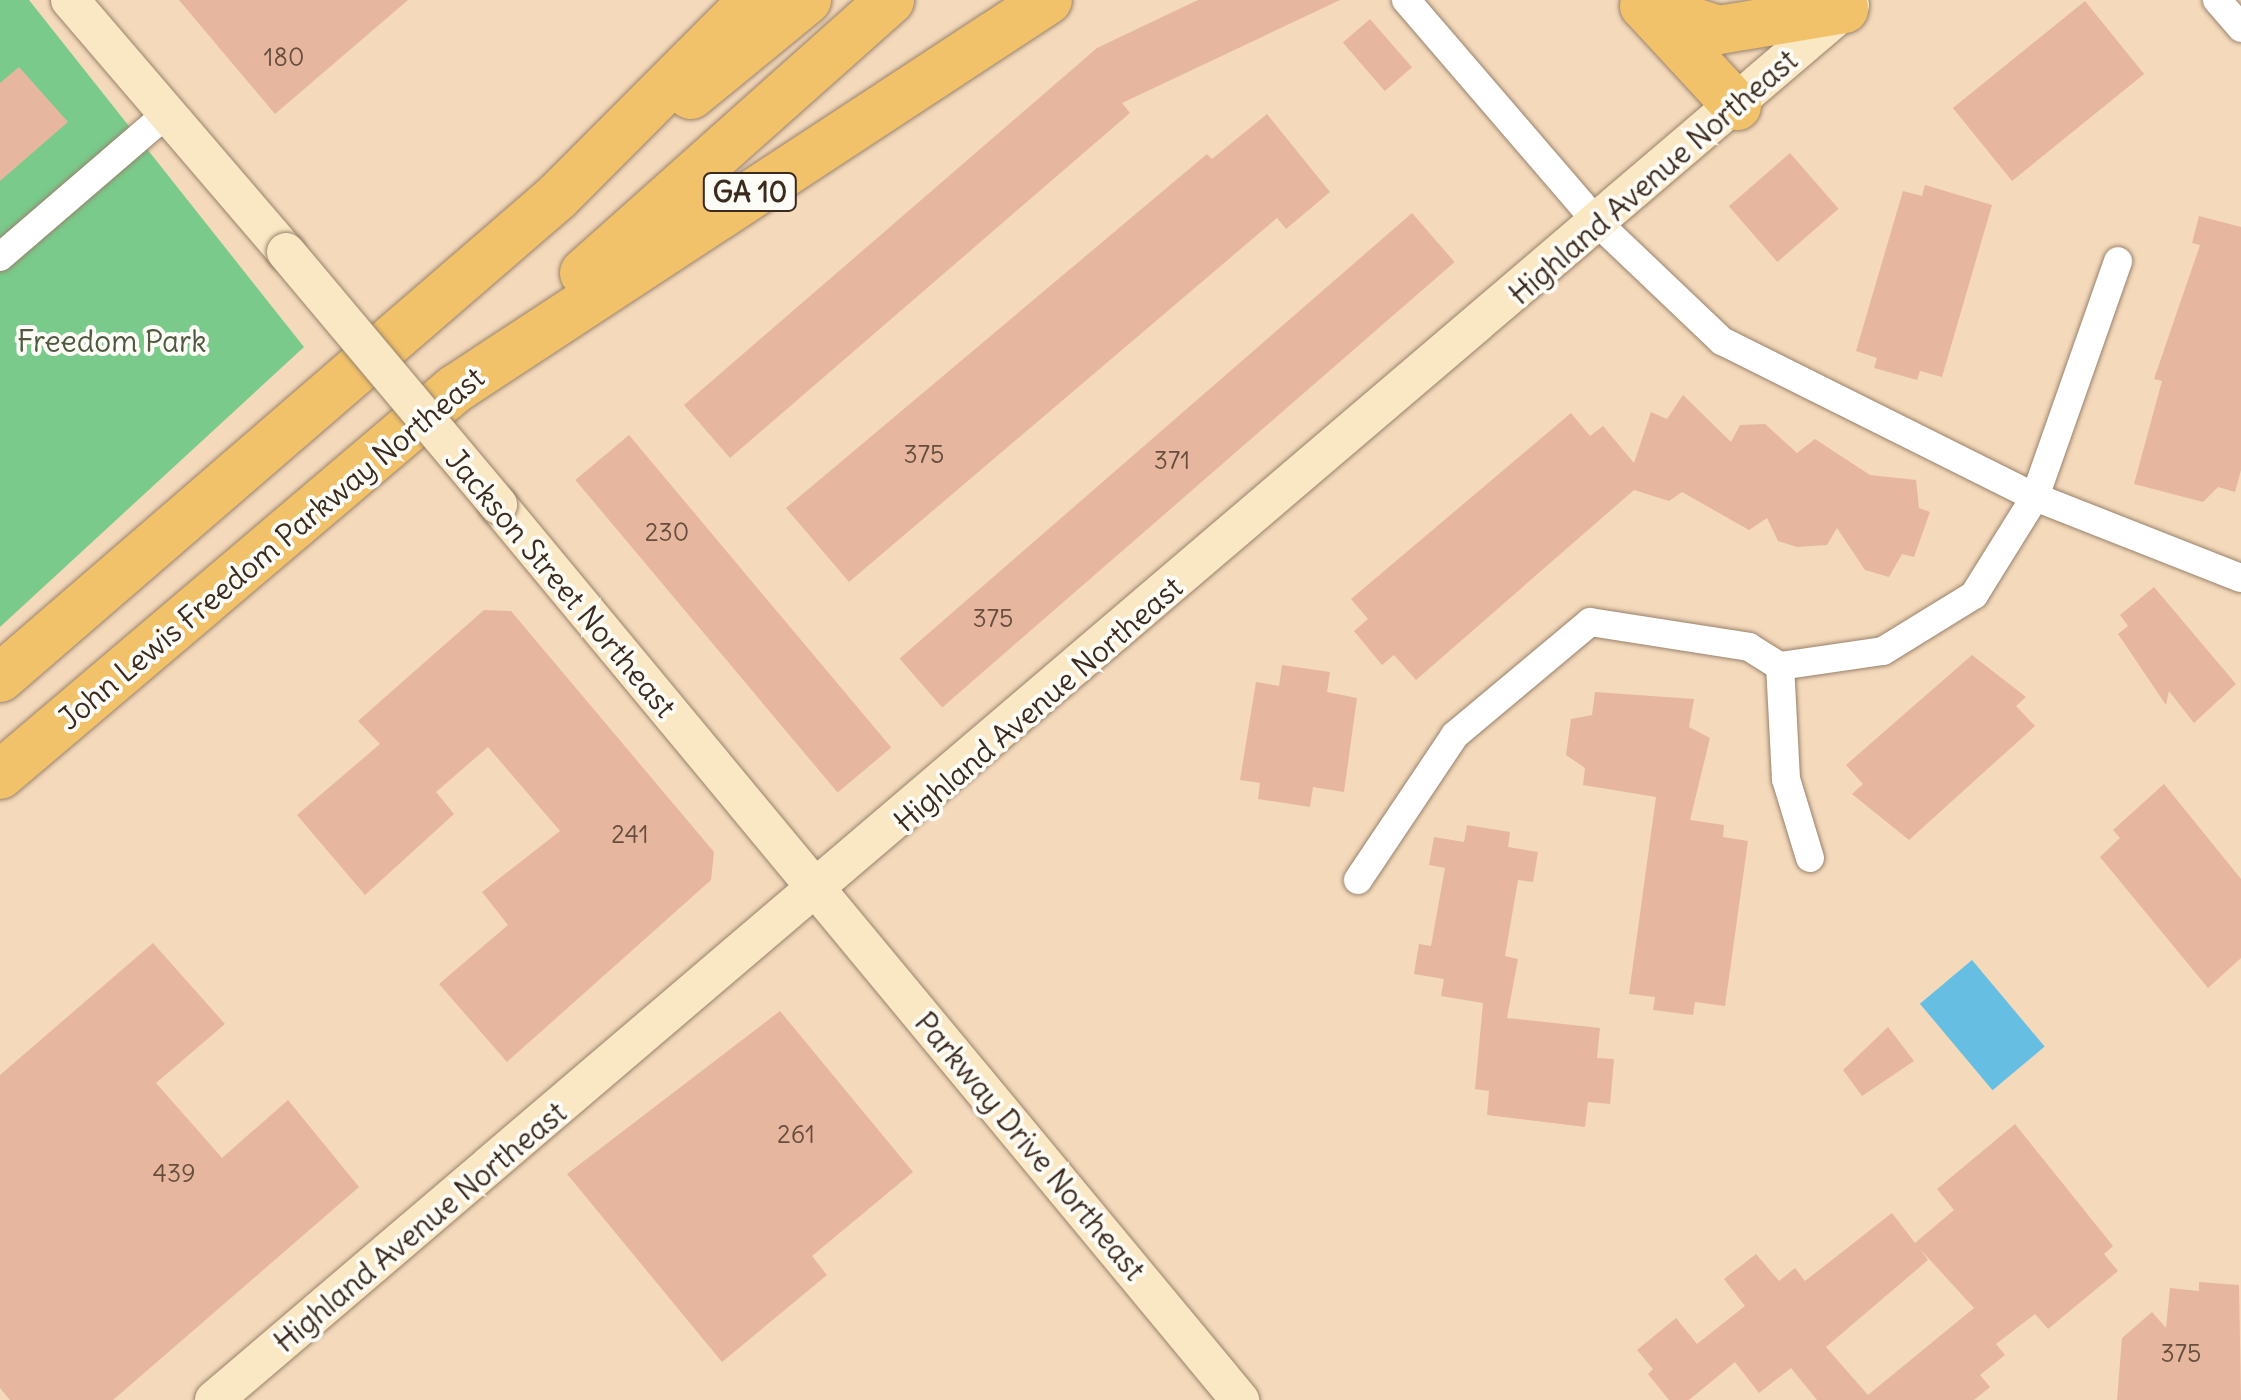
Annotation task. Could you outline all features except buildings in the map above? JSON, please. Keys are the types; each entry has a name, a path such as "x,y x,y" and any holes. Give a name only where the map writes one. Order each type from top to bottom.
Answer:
{"highway":[{"path":"557,197 754,0"},
{"path":"0,678 557,197 807,0"},
{"path":"454,389 890,0"},
{"name":"John Lewis Freedom Parkway Northeast","path":"0,775 454,389 1048,0"},
{"path":"1642,3 1718,30 1850,5"},
{"path":"1642,3 1737,106"}],"main road":[{"name":"Jackson Street Northeast","path":"70,0 286,252 819,891"},
{"name":"Highland Avenue Northeast","path":"214,1400 819,891 1850,5"},
{"name":"Parkway Drive Northeast","path":"819,891 1240,1400"}],"street":[{"path":"1406,0 1599,224 1722,340 2035,497 2241,578"},
{"path":"2217,0 2241,28"},
{"path":"0,257 165,115"},
{"path":"1358,880 1455,735 1590,622 1749,647 1780,666 1884,652 1974,595 2035,497 2118,260"},
{"path":"1780,666 1786,778 1810,858"}],"green space":[{"name":"Freedom Park","path":"0,0 29,0 304,347 0,627"}],"water":[{"path":"1972,960 2045,1047 1993,1090 1920,1004"}]}
